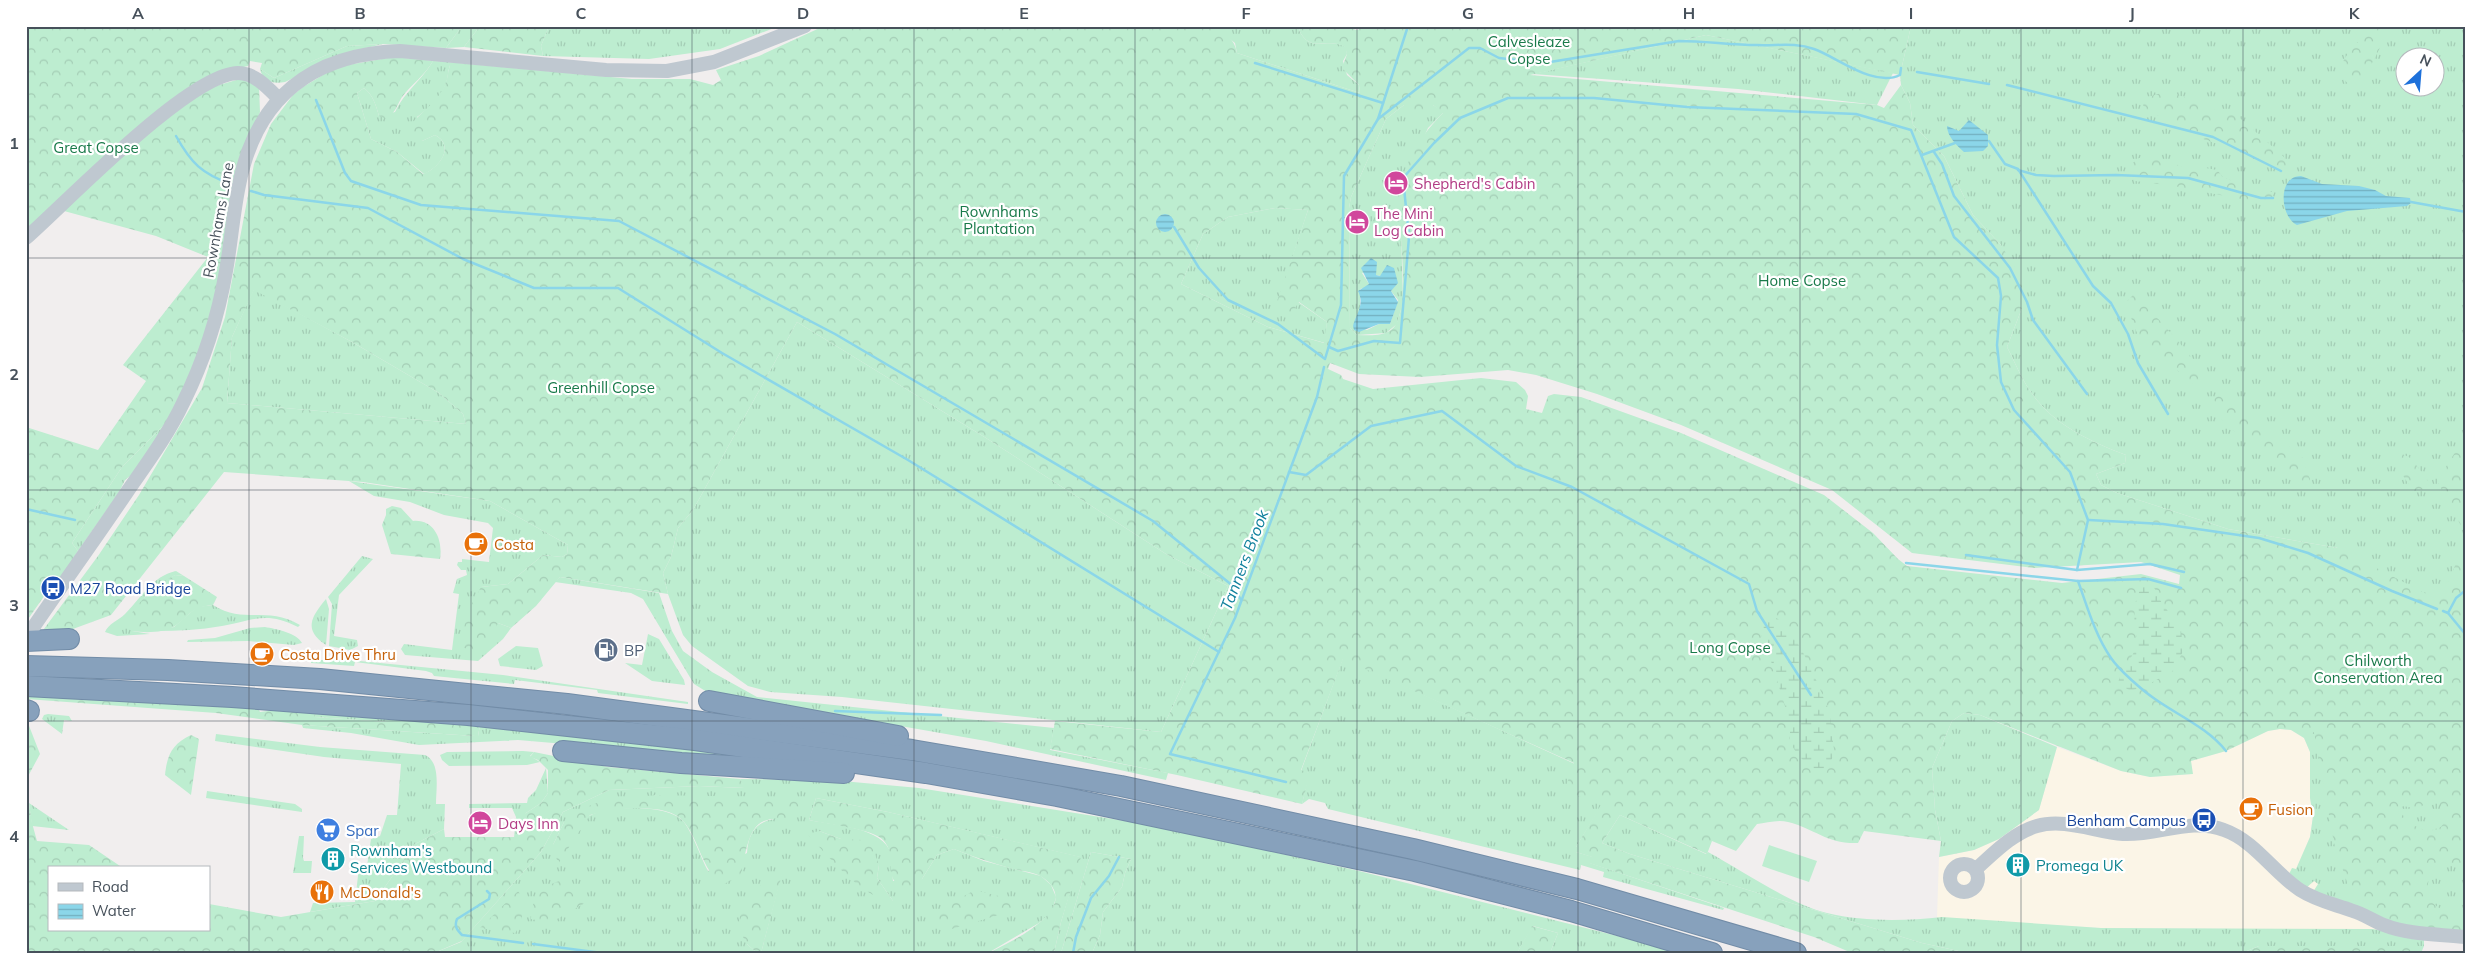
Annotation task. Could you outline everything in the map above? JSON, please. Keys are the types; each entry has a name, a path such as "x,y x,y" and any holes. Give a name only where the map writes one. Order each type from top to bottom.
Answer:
{"highway":[{"path":"26,639 69,639"},
{"path":"26,666 168,670 320,679 567,704 912,750 1121,786"},
{"path":"26,686 232,697 468,715 695,740 926,773 1067,798 1415,872 1571,911 1712,953"},
{"path":"708,701 992,753 1121,786 1413,849 1577,889 1796,953"},
{"path":"563,751 681,763 886,776 926,773"}],"street":[{"name":"Rownhams Lane","path":"26,639 158,447 193,382 208,344 221,297 236,200 247,155 260,126 279,99 301,80 324,66 345,58 368,54 417,52 606,70 667,71 714,62 805,26"},
{"path":"26,238 156,120 194,90 229,74 244,74 257,79 279,99"},
{"path":"1976,869 2018,834 2037,826 2057,823 2125,834 2158,831 2192,824 2210,825 2236,834 2293,885 2322,902 2353,910 2382,925 2400,930 2466,937"}],"shaded area":[{"path":"2291,730 2304,738 2310,752 2310,798 2313,816 2310,837 2296,870 2386,922 2384,930 2101,928 1937,918 1939,857 1974,850 1999,839 2039,810 2057,747 2121,771 2150,777 2192,774 2191,761 2226,751 2268,731"}],"green space":[{"name":"Great Copse","path":"29,26 462,26 446,48 383,44 347,46 274,78 260,69 262,63 250,61 248,66 225,71 209,88 243,78 259,86 260,112 210,324 183,394 166,423 122,467 72,543 78,551 60,579 54,582 26,622 26,427 98,450 146,381 123,365 208,257 156,236 53,208 26,232 26,28"},
{"path":"462,26 480,26 464,47 446,48"},
{"path":"480,26 549,26 541,46 543,56 464,47"},
{"path":"549,26 779,26 720,49 649,59 543,56 541,46"},
{"path":"824,26 1214,26 1232,40 1237,53 1360,93 1359,85 1342,68 1347,54 1345,47 1332,43 1309,42 1299,30 1302,26 1341,26 1357,30 1368,26 1911,26 1900,75 1706,35 1530,75 1877,105 1884,108 1901,85 1910,103 1913,125 1944,156 1973,215 2001,245 2022,279 2022,308 2007,347 2027,387 2050,414 2061,423 2086,438 2126,455 2125,463 2096,474 2101,485 2117,493 2228,529 2338,548 2440,601 2466,540 2466,869 2454,865 2443,865 2435,870 2430,878 2428,887 2429,896 2434,904 2444,910 2455,911 2466,906 2466,933 2386,922 2350,891 2334,843 2314,732 2304,738 2291,730 2268,731 2226,751 2191,761 2193,774 2150,777 2121,771 1980,715 1964,713 1952,721 1932,768 1935,810 1941,841 1864,831 1858,843 1847,843 1829,839 1798,825 1776,821 1757,824 1736,851 1712,841 1707,854 1620,815 1602,843 1630,854 1922,943 1968,953 1852,953 1814,937 1589,863 1592,857 1576,852 1576,847 1602,803 1564,792 1574,763 1343,659 1301,770 1310,773 1302,804 1177,775 1050,749 1055,721 1161,732 1228,586 1166,554 986,438 797,322 693,510 678,528 671,557 663,573 668,594 560,577 536,606 511,628 498,623 485,653 460,647 467,613 481,587 508,584 543,555 562,557 567,554 568,545 490,501 363,482 224,472 111,615 62,633 41,633 98,556 139,495 202,388 225,317 254,164 271,124 293,95 336,67 393,57 632,79 690,79 713,85 721,80 716,70 759,56","holes":["433,61 448,63 446,83 438,97 408,128 411,138 422,141 435,135 441,140 445,151 435,167 423,174 397,152 371,139 357,93 364,88 374,100 379,116 386,119 394,112 406,92","1404,105 1419,117 1433,105 1443,113 1421,139 1405,170 1402,181 1399,206 1403,266 1402,305 1398,320 1391,330 1383,334 1357,335 1350,328 1349,208 1351,197 1386,119","1275,208 1308,210 1273,313 1289,317 1299,302 1327,322 1324,343 1268,327 1181,284 1203,234 1228,217","254,290 352,342 439,393 463,414 466,424 227,403 232,337","1330,363 1359,374 1420,377 1508,370 1536,375 1597,394 1681,425 1832,490 1912,553 2034,568 2141,562 2180,575 2179,584 2141,574 2062,583 1907,566 1873,533 1824,495 1681,433 1581,397 1554,394 1548,396 1542,413 1526,409 1528,396 1525,390 1516,382 1481,378 1373,389 1343,379 1341,375 1328,369","2428,800 2435,800 2447,814 2444,823 2439,828 2425,830 2417,827 2404,817 2400,810 2403,806 2419,809"]},
{"path":"1214,26 1302,26 1299,30 1309,42 1332,43 1346,47 1347,54 1343,61 1347,75 1359,85 1360,93 1237,53 1235,43"},
{"name":"Chilworth Conservation Area","path":"1911,26 2466,26 2466,933 2386,922 2313,892 2318,884 2314,881 2305,889 2289,874 2292,868 2296,869 2310,837 2313,816 2310,798 2310,752 2304,738 2338,548 2228,529 2117,493 2101,485 2096,474 2125,463 2126,455 2086,438 2061,423 2040,403 2024,381 2007,347 2022,308 2001,245 1973,215 1944,156 1913,125 1910,103 1901,85 1900,75"},
{"path":"2374,28 2382,28 2383,41 2359,82 2356,85 2349,85 2341,73 2341,66 2348,54"},
{"path":"1706,35 1893,73 1877,105 1738,89 1533,74"},
{"path":"383,44 345,53 285,82 276,83 269,81 263,77 260,69 274,78 347,46"},
{"path":"433,61 448,62 447,81 437,98 417,117 422,141 435,135 441,140 445,151 440,162 424,174 397,152 371,139 357,93 364,88 370,94 379,116 395,112"},
{"path":"2161,93 2173,93 2218,111 2233,112 2282,155 2287,161 2287,166 2284,168 2195,136 2161,116 2147,113 2143,105 2148,97"},
{"path":"1404,105 1433,105 1444,112 1428,128 1400,190 1403,302 1397,324 1386,333 1357,335 1350,328 1349,208 1351,197 1386,119","holes":["1375,269 1376,275 1380,276 1383,274 1395,285 1391,291 1398,300 1390,324 1379,324 1367,330 1353,326 1360,313 1360,289 1368,287 1369,284 1362,273"]},
{"path":"2139,158 2156,159 2185,167 2217,170 2223,177 2251,189 2273,192 2271,205 2174,186 2135,181 2130,165"},
{"path":"1275,208 1308,210 1274,313 1298,302 1327,322 1325,343 1268,327 1181,284 1203,234 1228,217"},
{"path":"254,289 352,342 439,393 463,414 466,424 227,403 232,337"},
{"path":"2134,294 2191,357 2202,375 2202,381 2199,386 2189,381 2172,366 2155,355 2142,342 2133,322 2127,301"},
{"path":"797,322 986,438 1166,554 1228,586 1161,732 842,697 770,692 748,686 692,646 683,635 668,594 663,573 671,557 678,528 693,510"},
{"path":"2218,393 2231,395 2270,433 2302,457 2310,479 2308,485 2297,480 2259,446 2229,428 2221,419 2214,399"},
{"path":"166,423 139,469 125,480 118,494 78,551 72,543 122,467"},
{"path":"2466,435 2466,535 2437,481"},
{"path":"2402,454 2411,458 2431,485 2428,488 2414,491 2399,466 2397,456"},
{"path":"349,481 490,501 568,545 567,554 562,557 543,555 508,584 481,587 498,623 511,628 503,639 478,661 405,655 401,649 404,644 452,650 459,594 453,593 457,579 467,575 466,570 461,570 457,565 458,562 462,562 462,559 489,562 493,528 488,523 444,515 410,502 374,496"},
{"path":"392,506 401,508 413,521 421,521 432,527 439,539 440,559 391,554 382,525 386,509"},
{"path":"362,556 373,559 339,595 334,636 357,640 358,646 350,650 329,646 332,604 328,597"},
{"path":"176,571 184,576 175,575 146,594 132,631 150,634 117,636 105,632 111,624 125,614 153,583 167,574"},
{"path":"175,575 184,576 217,597 213,605 191,612 181,622 165,630 132,631 127,620 137,606 154,589"},
{"path":"560,577 659,593 672,631 683,651 712,672 757,697 1054,728 1050,750 1168,773 1166,780 986,741 707,692 694,684 643,599 631,593 555,582"},
{"path":"2148,585 2155,589 2158,597 2181,630 2183,651 2174,670 2149,684 2131,691 2118,684 2136,647 2134,617 2137,597 2143,587"},
{"path":"326,599 329,609 326,645 314,634 312,623 316,612"},
{"path":"213,605 235,614 276,616 300,625 298,627 277,619 260,618 206,628 156,631 174,627 197,607"},
{"path":"1775,617 1793,635 1801,648 1831,715 1833,754 1831,761 1817,774 1797,754 1790,742 1790,722 1766,645 1757,628"},
{"path":"265,627 291,634 302,643 294,645 248,641 187,642 188,640 215,638 250,628"},
{"path":"648,634 659,639 684,680 685,685 652,681 625,663 642,665"},
{"path":"516,646 538,648 543,666 536,670 500,666 498,659"},
{"path":"329,658 503,675 688,702 688,704 515,680 514,684 434,676 426,671 355,662 354,666 311,663 311,660 328,660"},
{"path":"1343,658 1575,764 1603,803 1576,847 1576,852 1593,857 1590,863 1724,908 1723,910 1603,877 1604,872 1581,865 1580,870 1328,809 1325,803 1309,799 1302,804 1309,773 1301,771"},
{"path":"26,695 258,708 260,712 283,709 316,711 315,717 388,722 388,717 480,725 478,736 475,736 302,725 216,713 26,699"},
{"path":"316,711 388,717 388,722 315,717"},
{"path":"1964,713 1980,715 2057,747 2039,810 1999,839 1974,850 1939,857 1941,841 1935,810 1932,768 1952,721"},
{"path":"44,715 69,716 72,721 64,720 62,734 42,719"},
{"path":"26,718 40,754 26,780"},
{"path":"302,725 478,736 480,725 731,754 730,758 518,740 419,745 351,733 303,728"},
{"path":"216,734 320,747 425,755 430,759 436,770 436,804 445,804 444,829 415,844 375,901 310,912 313,903 355,902 359,867 367,866 371,839 380,836 387,815 397,815 401,764 324,757 215,741"},
{"path":"191,735 199,739 191,795 165,775 169,756 175,746"},
{"path":"447,752 534,752 530,756 540,762 527,765 449,766 442,760 440,755"},
{"path":"534,752 608,767 740,779 745,788 699,786 609,790 563,812 541,852 462,941 434,953 26,953 26,785 37,841 89,845 120,866 48,866 48,932 210,932 210,904 281,917 375,901 415,844 444,829 445,837 518,837 520,820 526,813 541,803 548,793 548,770 538,760 530,757"},
{"path":"546,768 548,793 541,803 526,813 518,837 514,838 516,817 512,808 469,808 469,804 527,803 528,798 536,790"},
{"path":"740,779 831,780 919,788 1156,826 1359,871 1685,953 1550,953 1558,933 1533,926 1517,953 1092,953 1100,935 1103,912 1122,887 1131,859 1091,852 1061,953 1054,953 1080,857 888,812 816,798 809,820 856,829 879,838 891,854 893,881 922,879 937,855 954,849 984,861 1041,876 1051,885 1056,897 1052,912 1039,923 988,953 761,953 782,872 747,944 757,953 434,953 461,942 541,852 563,812 609,790 699,786 744,788","holes":["657,795 774,819 757,826 751,835 747,853 708,871 691,833 684,822 677,816 653,809 638,808 599,812","597,812 575,826 553,845 564,822","819,831 841,839 879,865 877,878 893,901"]},
{"path":"207,791 295,804 302,809 302,812 206,798"},
{"path":"657,795 801,798 796,818 772,819 758,824 750,837 740,876 722,885 709,871 694,838 684,822 676,815 653,809 625,809 590,815 558,864 553,845 564,822 578,810 605,800"},
{"path":"816,798 888,812 1081,857 1061,922 1054,953 988,953 1027,932 1050,911 1055,900 1053,888 1039,875 1013,869 954,849 937,855 922,879 909,890 894,881 888,847 878,836 860,830 809,820"},
{"path":"29,803 69,830 32,826"},
{"path":"1620,815 1706,854 1708,852 1798,903 1841,916 1885,920 1942,917 2101,928 2372,929 2424,936 2424,946 2259,946 2242,953 1968,953 1922,943 1630,854 1602,843"},
{"path":"819,831 841,839 863,840 871,844 879,865 877,878 893,901 882,899 870,893 847,875 807,834"},
{"path":"299,836 304,836 303,858 304,861 312,861 311,873 293,873"},
{"path":"1769,845 1817,861 1809,882 1762,866"},
{"path":"1091,852 1131,859 1122,887 1103,912 1100,935 1092,953 1061,953"},
{"path":"783,871 761,953 757,953 747,944 738,928 740,916 758,887"},
{"path":"569,879 578,889 585,903 550,923 531,919 534,903 541,891 553,883"},
{"path":"975,890 1018,901 1020,906 1012,911 945,931 929,915"},
{"path":"518,891 523,906 520,924 515,933 480,928"},
{"path":"1532,926 1558,933 1550,953 1517,953"},
{"path":"2259,946 2424,946 2421,953 2242,953"}],"water":[{"path":"1969,120 1988,135 1988,146 1983,151 1964,152 1947,130 1947,126 1959,131"},
{"path":"2301,176 2322,184 2359,186 2375,190 2386,196 2410,198 2411,203 2407,206 2347,211 2297,225 2291,221 2287,214 2284,198 2288,183 2293,178"},
{"path":"1165,214 1171,217 1174,223 1171,229 1165,232 1159,229 1156,223 1159,217"},
{"path":"1371,258 1377,262 1376,275 1380,276 1387,265 1394,268 1398,283 1391,291 1398,302 1390,324 1379,324 1359,332 1354,330 1353,326 1361,301 1358,291 1369,284 1361,268"}],"waterway":[{"name":"Tanners Brook","path":"1174,227 1199,268 1228,300 1278,324 1325,359 1341,305 1344,176 1378,119 1408,26"},
{"path":"1378,119 1469,48 1480,48 1499,58 1544,63 1679,41 1747,45 1793,45 1814,49 1867,75 1879,78 1890,78 1900,75 1901,68"},
{"path":"1255,63 1383,103"},
{"path":"1917,72 1989,84"},
{"path":"2007,85 2213,137 2281,171"},
{"path":"1329,347 1338,351 1374,341 1400,343 1409,237 1403,178 1434,143 1460,118 1508,98 1594,98 1687,107 1856,114 1911,130 1954,237 1998,278 2001,296 1997,345 2001,382 2014,410 2070,472 2088,520 2077,570"},
{"path":"316,100 345,173 351,181 421,205 619,221 835,334 1153,521 1233,586 1241,600"},
{"path":"176,136 198,166 212,176 231,184"},
{"path":"1989,141 2005,164 2018,169 2093,286 2111,303 2128,334 2138,363 2168,414"},
{"path":"1922,155 1955,143"},
{"path":"1934,152 1942,164 1954,196 2010,268 2027,302 2033,320 2087,394"},
{"path":"2018,170 2036,175 2054,176 2116,175 2188,178 2261,198 2273,198"},
{"path":"251,191 264,195 368,208 463,259 534,288 618,288 722,353 908,460 1219,652"},
{"path":"2411,202 2466,212"},
{"name":"Tanners Brook","path":"1286,782 1170,754 1235,618 1317,397 1324,367"},
{"path":"1289,472 1306,475 1371,426 1442,411 1516,466 1572,487 1749,584 1757,611 1811,695"},
{"path":"26,509 75,520"},
{"path":"2089,520 2163,524 2259,538 2308,553 2437,609"},
{"path":"1966,555 2077,570 2150,564 2184,572"},
{"path":"1906,563 2078,581 2148,579 2181,588"},
{"path":"2078,581 2096,630 2105,649 2115,663 2144,691 2202,729 2226,751"},
{"path":"2448,613 2456,598 2466,590"},
{"path":"2443,611 2448,613 2466,635"},
{"path":"835,711 941,715"},
{"name":"Tanners Brook","path":"1073,953 1076,937 1091,898 1109,876 1119,857"},
{"path":"487,891 490,894 489,899 457,919 457,930 462,935 523,943"},
{"path":"533,944 602,953"}],"place":[{"name":"Shepherd's Cabin","path":"1396,183"},
{"name":"The Mini Log Cabin","path":"1357,222"},
{"name":"Costa","path":"476,544"},
{"name":"M27 Road Bridge","path":"53,588"},
{"name":"BP","path":"606,650"},
{"name":"Costa Drive Thru","path":"262,654"},
{"name":"Fusion","path":"2251,809"},
{"name":"Benham Campus","path":"2204,820"},
{"name":"Days Inn","path":"480,823"},
{"name":"Spar","path":"328,830"},
{"name":"Rownham's Services Westbound","path":"333,859"},
{"name":"Promega UK","path":"2018,865"},
{"name":"McDonald's","path":"322,892"}],"park label":[{"name":"Calvesleaze Copse","path":"1529,50"},
{"name":"Rownhams Plantation","path":"999,220"},
{"name":"Home Copse","path":"1802,280"},
{"name":"Greenhill Copse","path":"601,387"},
{"name":"Long Copse","path":"1730,647"}]}
